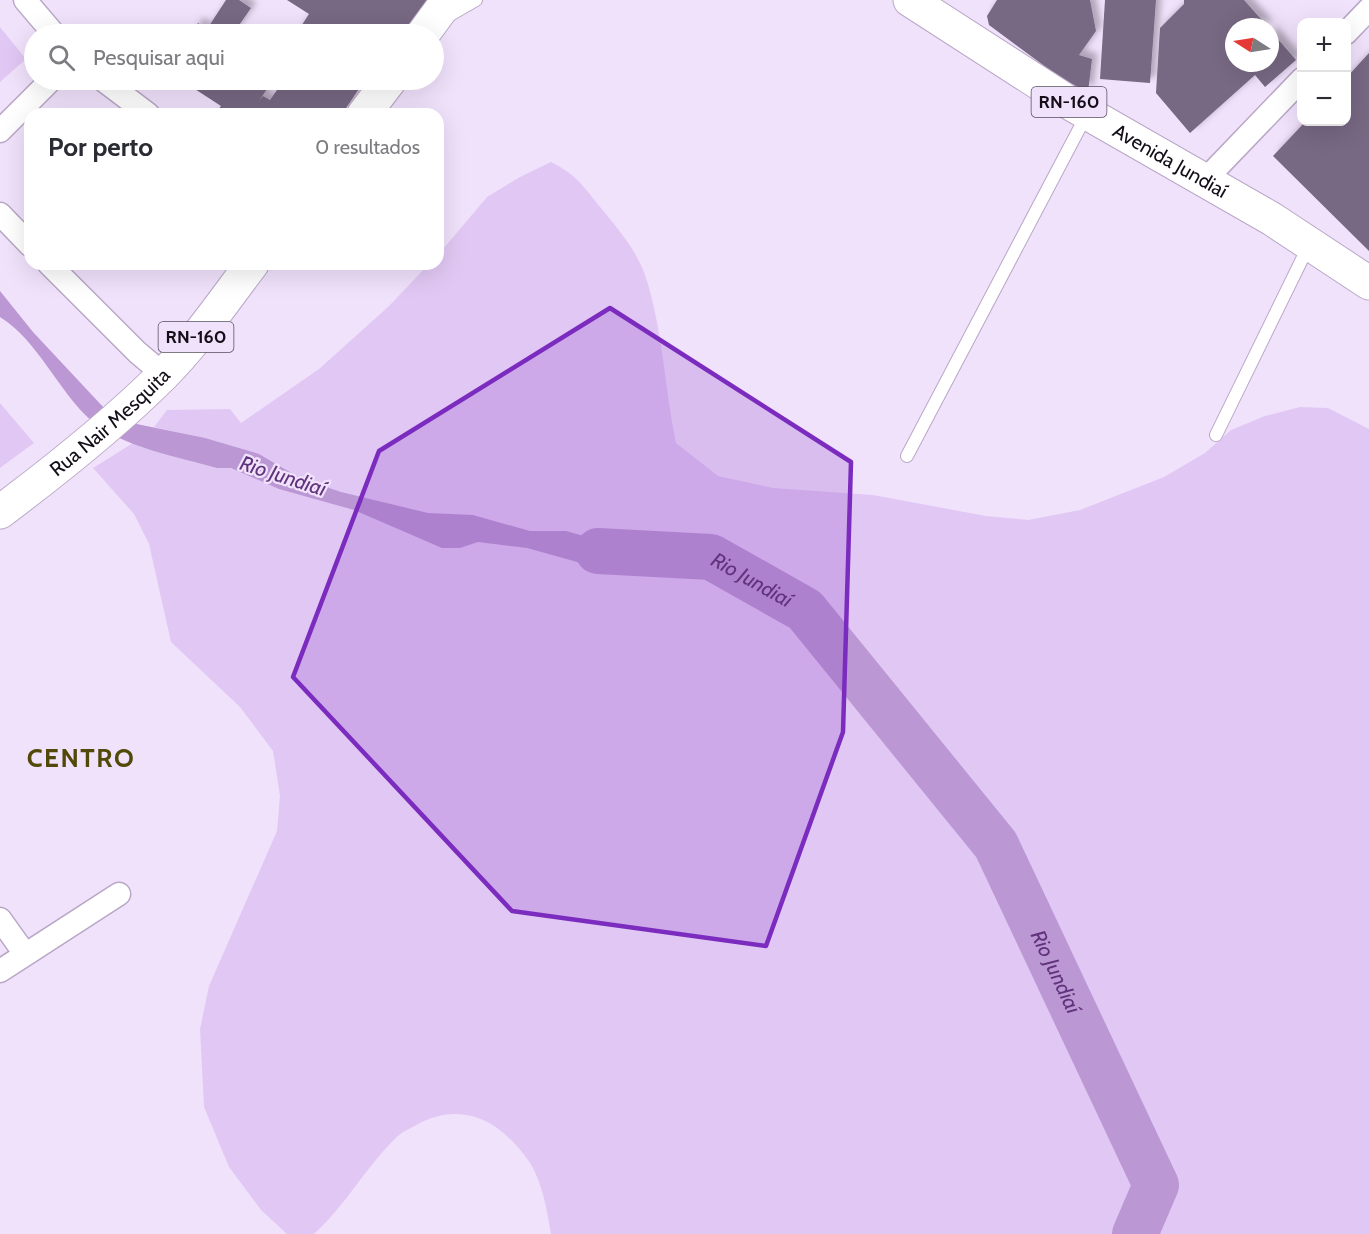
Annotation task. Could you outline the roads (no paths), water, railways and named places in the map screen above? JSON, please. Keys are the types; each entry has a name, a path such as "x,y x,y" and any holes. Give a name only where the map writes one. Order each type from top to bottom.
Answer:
{"main road":[{"path":"430,24 448,0"},
{"name":"Avenida Jundiaí","path":"933,6 1088,113 1205,180 1369,283"},
{"path":"369,108 382,90"},
{"name":"Rua Nair Mesquita","path":"0,512 41,481 164,374 197,336 247,270"}],"street":[{"path":"25,0 45,24"},
{"path":"1351,29 1369,9"},
{"path":"1205,180 1297,85"},
{"path":"0,131 41,90"},
{"path":"116,90 140,108"},
{"path":"0,214 24,239"},
{"path":"55,270 137,352 164,374"},
{"path":"0,971 119,894"},
{"path":"0,920 25,954"}],"lane":[{"path":"437,24 476,0"},
{"path":"907,456 1088,113"},
{"path":"1216,435 1310,244"}],"water":[{"path":"0,291 33,332 105,409 127,422 205,438 259,454 300,478 341,492 428,513 473,515 530,531 566,531 606,542 637,546 662,545 661,566 646,570 588,565 527,548 478,542 460,548 442,548 354,510 279,489 231,468 217,468 119,438 104,430 80,409 26,339 0,317"}],"waterway":[{"name":"Rio Jundiaí","path":"598,551 711,557 805,610 996,845 1156,1185 1135,1234"}],"district":[{"name":"CENTRO","path":"81,758"}]}
